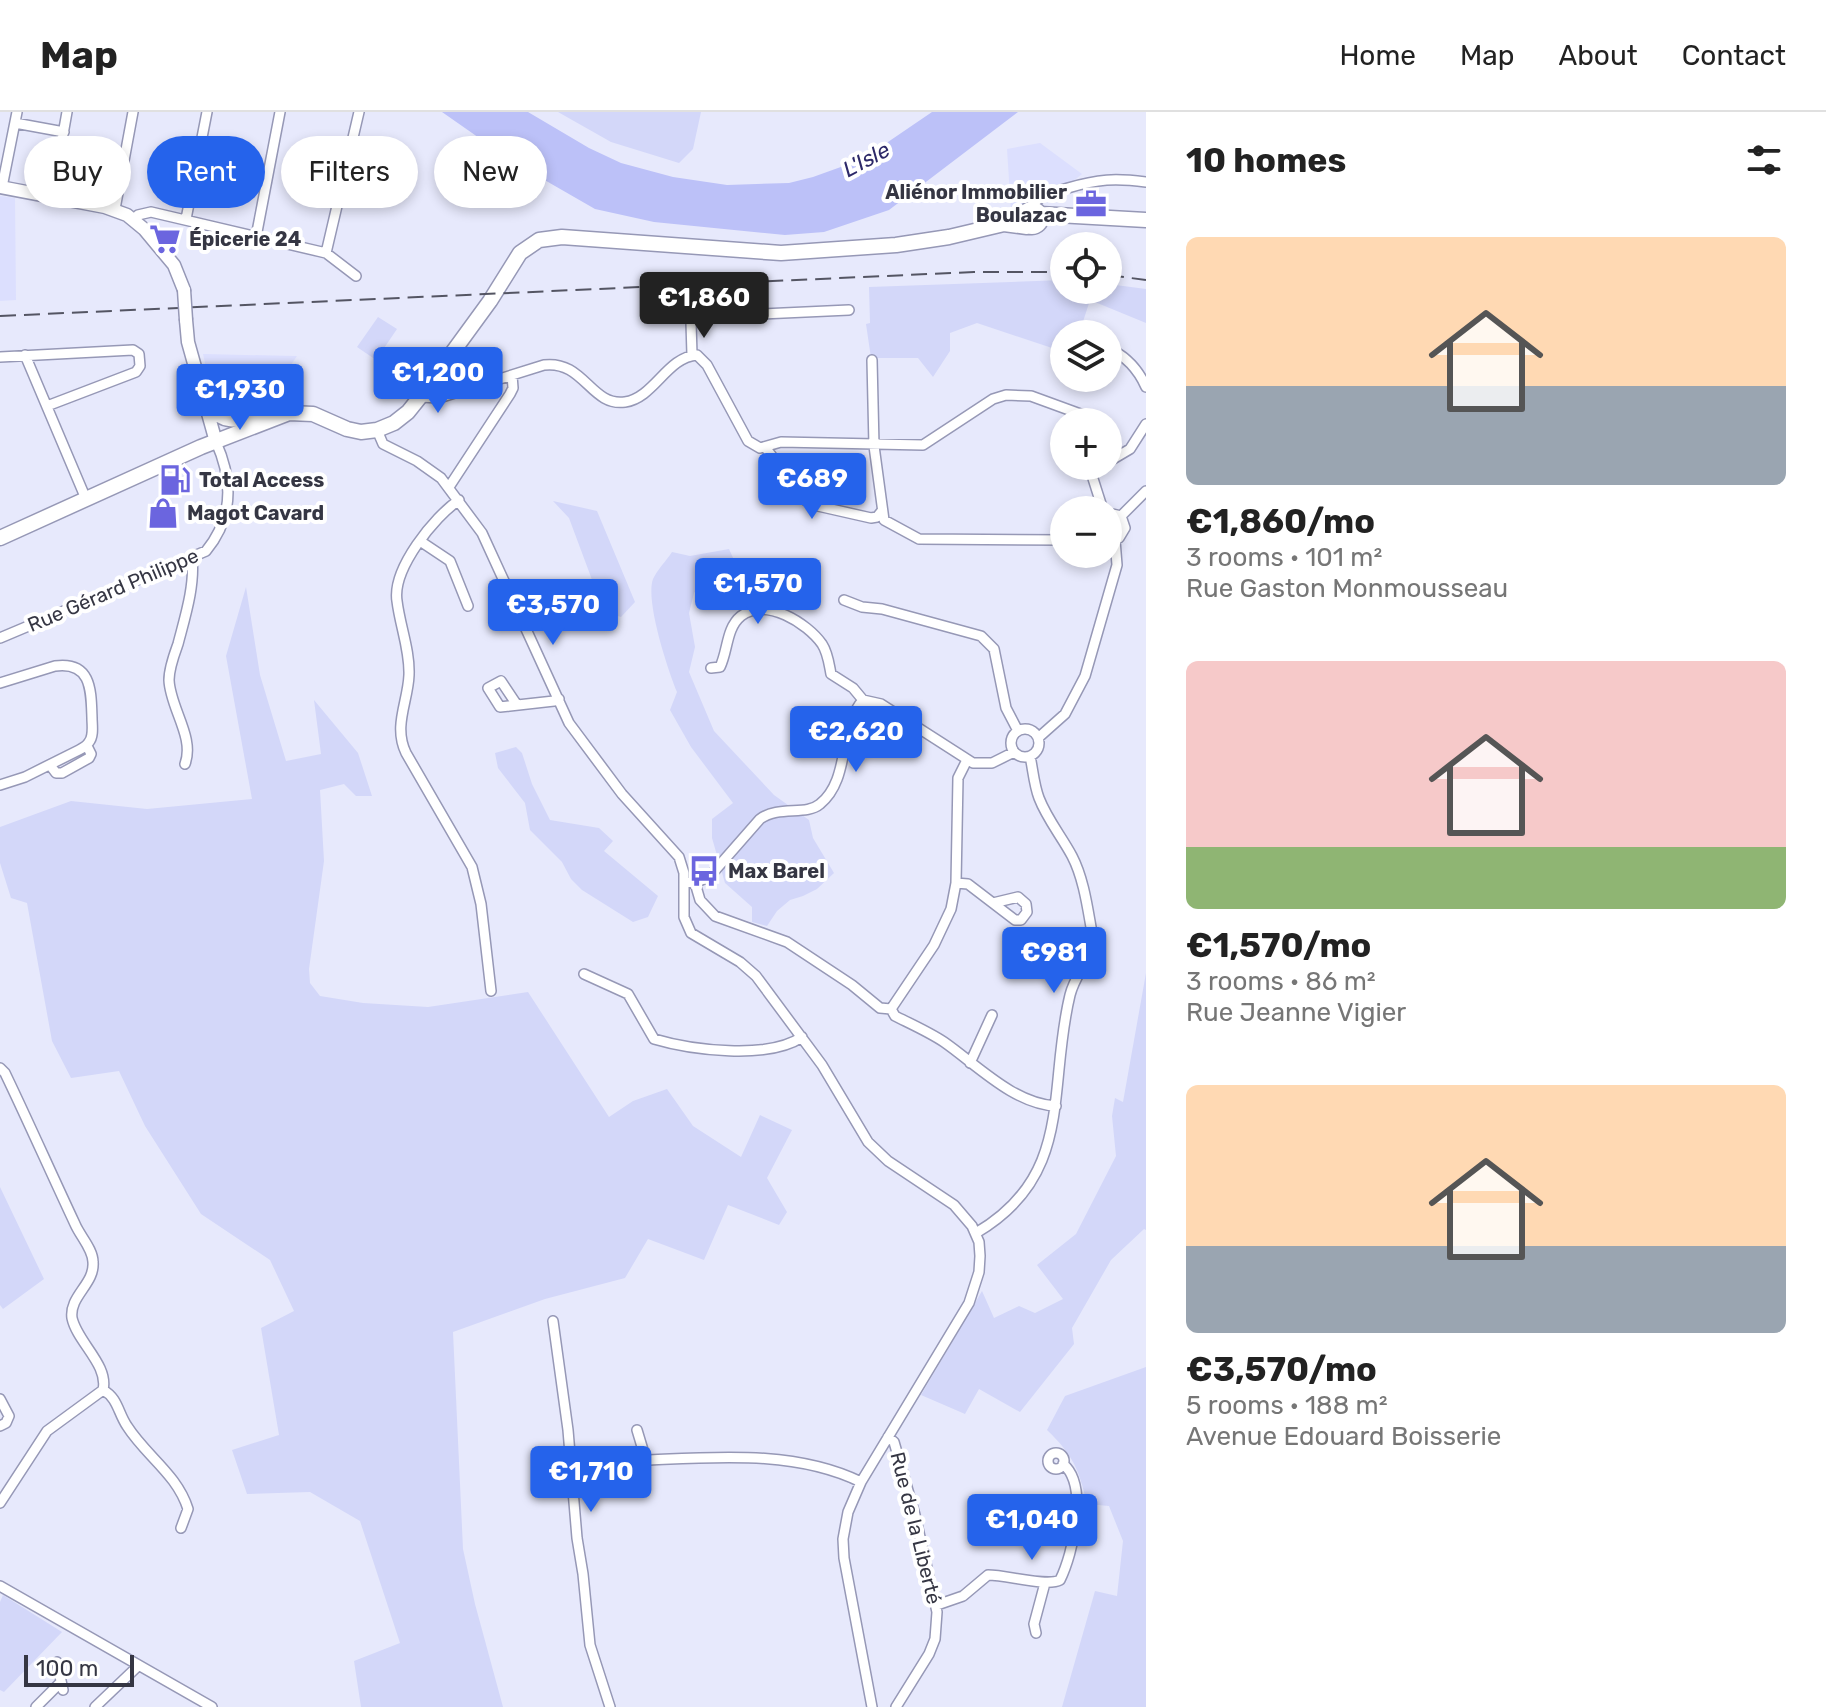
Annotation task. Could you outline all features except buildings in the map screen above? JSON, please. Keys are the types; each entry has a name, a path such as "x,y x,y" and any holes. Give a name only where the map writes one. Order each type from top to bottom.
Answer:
{"main road":[{"path":"1,187 24,191"},
{"path":"110,208 134,219 174,265 184,290 188,342 216,442"},
{"path":"218,417 234,421 264,414 304,412 354,431 377,430 402,419 490,301 520,253 528,245 550,237 754,253 794,253 896,245 1033,216 1146,220"},
{"path":"202,389 209,407 218,417 222,432 216,442"},
{"path":"0,538 283,415"}],"street":[{"path":"1,187 17,112"},
{"path":"63,136 67,112"},
{"path":"115,209 133,112"},
{"path":"186,219 207,112"},
{"path":"256,237 280,112"},
{"path":"326,253 359,112"},
{"path":"15,123 64,132"},
{"path":"1033,216 1042,195 1103,178 1146,182"},
{"path":"134,219 144,212 151,212 326,253 356,276"},
{"path":"692,355 691,322 695,317 849,310"},
{"path":"0,357 133,350 140,358 136,372 47,406"},
{"path":"25,355 47,406 48,421 86,499"},
{"path":"424,390 432,399 544,365 559,364 574,371 603,397 615,402 628,402 692,355 700,357 707,365 754,447 781,442 918,446 929,443 993,399 1006,395 1031,396 1069,408"},
{"path":"1122,359 1140,374 1146,387"},
{"path":"872,360 874,446 881,512 888,523 919,539 1050,540"},
{"path":"449,487 510,394 512,375"},
{"path":"424,390 454,393"},
{"path":"1122,455 1137,442 1146,424"},
{"path":"377,430 383,444 432,471 449,487 482,533 569,723 622,794 675,850 684,882 684,917 691,933 740,962 756,976 822,1065 868,1142 888,1161 954,1205 976,1233 979,1272 969,1303 861,1482 848,1512 843,1539 872,1707"},
{"name":"Rue Gérard Philippe","path":"0,638 206,551 215,539 229,499 229,480 216,442"},
{"path":"765,447 805,500 871,518 881,512"},
{"path":"1122,515 1146,491"},
{"path":"459,500 438,517 420,541 397,584 397,602 409,665 400,738 475,876 491,991"},
{"path":"420,541 450,561 468,606"},
{"path":"185,764 188,750 169,681 187,605 192,558"},
{"path":"1018,731 1012,741 1014,752 1019,756 1030,756 1038,748 1038,738 1065,714 1085,676 1116,568"},
{"path":"844,600 981,636 994,649 1006,708 1018,731"},
{"path":"711,668 722,664 728,638 739,617 755,609 767,609 785,615 821,643 831,674 853,688 863,700 881,704 964,765 986,764 1014,752"},
{"path":"0,683 55,666 78,669 91,688 92,735 87,746 91,754 89,758 62,773 56,773 50,765 0,785"},
{"path":"517,705 559,699"},
{"path":"684,882 695,883 710,876 764,816 777,811 820,805 834,784 849,731 863,700"},
{"path":"1018,731 1027,730 1038,738"},
{"path":"976,1233 996,1221 1024,1194 1040,1161 1056,1106 1070,995 1091,952 1092,937 1078,870 1040,802 1030,756"},
{"path":"951,783 953,776 964,765"},
{"path":"891,1009 940,934 951,909 956,883 958,778 964,765"},
{"path":"695,883 700,900 715,916 787,942 852,985 880,1008 891,1009"},
{"path":"956,883 968,884 993,903"},
{"path":"584,974 628,994 654,1039 704,1049 771,1048 802,1037"},
{"path":"891,1009 895,1016 940,1039 1009,1090 1056,1106"},
{"path":"970,1063 992,1015"},
{"path":"0,1068 92,1255 91,1278 74,1303 72,1314 76,1328 102,1375 103,1390"},
{"path":"553,1321 568,1430 590,1645 610,1707"},
{"path":"0,1503 47,1431 103,1390"},
{"path":"103,1390 113,1397 128,1428 181,1491 188,1509 181,1528"},
{"path":"0,1399 9,1416 6,1423 0,1426"},
{"path":"637,1430 646,1460 770,1459 829,1469 861,1482"},
{"name":"Rue de la Liberté","path":"888,1437 894,1442 902,1467 937,1605 932,1647 896,1707"},
{"path":"937,1605 963,1596 988,1575 1045,1583 1056,1583 1063,1576 1078,1510 1071,1474 1063,1464"},
{"path":"1036,1633 1034,1624 1045,1583"},
{"path":"0,1586 212,1707"},
{"path":"36,1707 62,1686 57,1662"},
{"path":"95,1707 138,1666"}],"shaded area":[{"path":"558,112 701,112 693,149 679,163 611,142"},
{"path":"1040,143 1082,174 1072,182 1034,188 1031,200 1013,212 1007,149"},
{"path":"0,196 15,198 16,300 0,301"},
{"path":"1050,281 1050,304 1089,304 1084,320 1050,320 1050,347 977,323 950,333 950,351 933,377 918,358 871,358 866,324 870,323 869,287"},
{"path":"1122,286 1146,289 1146,323 1100,304 1122,304"},
{"path":"378,317 397,329 376,360 357,347"},
{"path":"203,354 297,356 261,409 233,416 221,411 214,403"},
{"path":"553,501 597,511 635,602 621,617 604,612 569,518"},
{"path":"729,549 739,571 734,575 706,578 694,593 689,613 695,647 689,672 714,731 774,795 809,820 813,838 834,873 817,889 790,900 777,911 767,926 752,922 752,907 725,883 712,838 712,819 733,803 691,747 670,710 677,692 652,603 653,579 672,552 690,556"},
{"path":"246,587 260,675 286,761 321,754 314,700 358,753 372,796 356,796 344,784 320,790 324,861 309,969 310,983 320,996 363,1003 428,1007 528,992 609,1117 633,1101 667,1089 693,1126 741,1157 760,1115 792,1130 767,1178 787,1212 779,1225 728,1205 704,1260 648,1239 625,1278 545,1299 453,1332 463,1549 503,1707 361,1707 354,1661 400,1643 360,1521 310,1492 247,1494 232,1450 279,1435 261,1328 294,1311 270,1260 201,1214 145,1126 119,1071 71,1078 52,1041 27,903 11,898 0,863 0,827 71,801 147,809 252,799 226,656"},
{"path":"516,747 522,753 532,784 550,820 599,828 613,841 604,851 658,896 648,917 633,922 582,890 571,879 562,862 530,830 525,803 498,768 495,753"},
{"path":"1146,973 1146,1230 1111,1260 1072,1328 1074,1344 1020,1412 979,1389 965,1414 921,1395 982,1291 994,1318 1019,1306 1035,1313 1063,1299 1037,1265 1076,1234 1116,1156 1112,1116 1115,1098 1123,1102"},
{"path":"0,1187 44,1279 3,1309 0,1305"},
{"path":"1146,1367 1146,1707 1062,1707 1095,1591 1117,1596 1123,1541 1109,1506 1087,1504 1074,1463 1047,1430 1065,1396"},
{"path":"3,1595 62,1632 4,1692 0,1690 0,1602"}],"water":[{"name":"L'Isle","path":"442,112 528,112 621,163 673,177 727,185 789,183 863,159 932,112 1018,112 889,210 824,232 785,235 654,222 595,209 547,181 547,136 476,136"}],"railway":[{"path":"0,316 974,272 1050,272"},
{"path":"1122,277 1146,280"}],"place":[{"name":"Aliénor Immobilier Boulazac","path":"1091,204"},
{"name":"Épicerie 24","path":"165,239"},
{"name":"Total Access","path":"175,480"},
{"name":"Magot Cavard","path":"163,513"},
{"name":"Max Barel","path":"704,871"}]}
